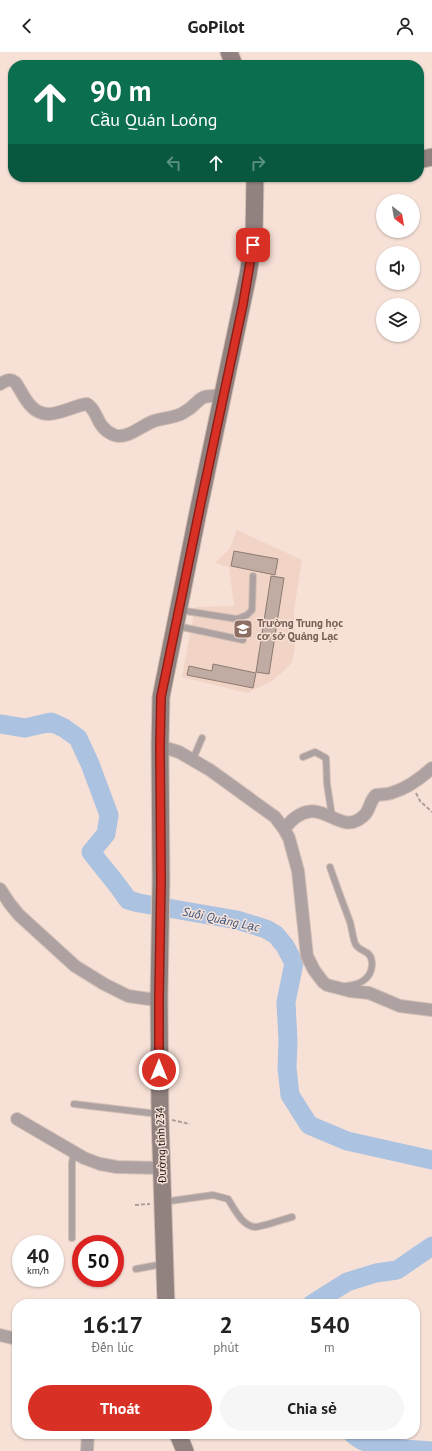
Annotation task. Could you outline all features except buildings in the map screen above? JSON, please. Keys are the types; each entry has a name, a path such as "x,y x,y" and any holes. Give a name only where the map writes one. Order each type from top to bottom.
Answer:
{"main road":[{"path":"160,746 161,697 252,254 255,210 254,182"},
{"name":"Đường tỉnh 234","path":"160,746 160,1115 166,1299"},
{"path":"180,1439 185,1451"}],"street":[{"path":"0,384 8,380 15,382 30,406 43,414 57,414 76,406 87,404 92,408 104,429 118,436 127,435 153,422 181,414 203,397 210,395 223,396"},
{"path":"160,746 179,752 193,759 275,817 284,829 289,838 298,871 307,956 318,977 327,985 336,988 369,993 400,1006 432,1010"},
{"path":"284,829 299,815 309,812 320,812 346,823 353,822 367,813 376,795 391,793 412,782 432,768"},
{"path":"0,889 19,915 75,966 104,984 128,996 149,999 159,998"},
{"path":"17,1119 74,1152 100,1164 116,1167 161,1168"},
{"path":"0,1335 12,1337"},
{"path":"87,1451 88,1439"}],"lane":[{"path":"177,618 241,618 252,610 253,576"},
{"path":"177,618 243,640"},
{"path":"193,759 202,738"},
{"path":"303,757 315,752 326,758 327,784 332,816"},
{"path":"330,867 350,922 355,944 367,952 370,956 372,966 367,978 360,983 353,986 336,988"},
{"path":"74,1104 160,1115"},
{"path":"72,1235 72,1163 74,1152"},
{"path":"163,1202 213,1195 228,1198 245,1223 255,1227 292,1217"},
{"path":"136,1268 164,1264"}],"path":[{"path":"412,782 420,801 432,812"},
{"path":"160,1115 190,1124"}],"shaded area":[{"name":"Trường Trung học cơ sở Quảng Lạc","path":"237,530 302,560 294,611 295,647 292,662 272,681 247,693 182,677 195,607 234,606 229,567 215,563 230,548"}],"waterway":[{"name":"Suối Quảng Lạc","path":"0,724 25,728 51,722 64,728 78,738 90,764 109,815 106,834 91,852 128,900 237,920 266,929 276,935 285,946 294,963 286,1002 288,1041 287,1068 290,1095 309,1125 347,1141 432,1160"},
{"name":"Suối Quảng Lạc","path":"320,1299 347,1282 376,1273 397,1270 432,1246"},
{"name":"Suối Quảng Lạc","path":"360,1439 389,1448 431,1451"}],"place":[{"name":"Trường Trung học cơ sở Quảng Lạc","path":"243,629"}],"route":[{"path":"159,1070 161,697 243,304 253,245"}]}
